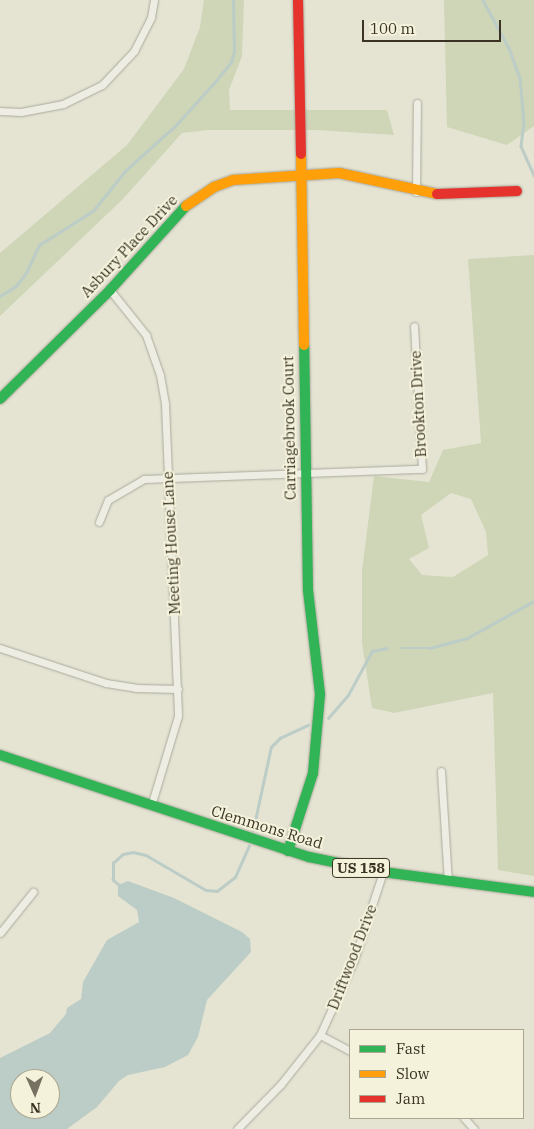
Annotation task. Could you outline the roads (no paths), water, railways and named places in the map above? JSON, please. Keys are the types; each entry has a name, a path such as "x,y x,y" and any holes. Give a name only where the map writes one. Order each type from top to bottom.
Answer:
{"street":[{"path":"0,111 21,112 63,104 102,85 134,51 151,17 154,0"},
{"name":"Carriagebrook Court","path":"288,851 313,773 319,725 320,694 308,590 299,174 298,0"},
{"path":"416,192 417,103"},
{"name":"Asbury Place Drive","path":"0,399 110,290 188,204 214,187 234,180 299,174 358,175 416,192 517,191"},
{"name":"Meeting House Lane","path":"110,290 146,335 160,375 168,477 178,689 174,734 151,806"},
{"name":"Brookton Drive","path":"99,522 102,508 119,491 144,479 422,469 414,326"},
{"path":"0,648 106,683 136,688 178,689"},
{"name":"Clemmons Road","path":"0,755 288,851 383,872 534,892"},
{"path":"442,771 448,881"},
{"name":"Driftwood Drive","path":"237,1129 281,1084 320,1035 344,984 383,872"},
{"path":"0,933 33,892"},
{"path":"320,1035 349,1050"},
{"path":"465,1119 474,1129"}],"waterway":[{"path":"0,296 16,286 26,273 39,245 93,211 125,171 176,125 231,62 234,52 233,0"},
{"path":"483,0 509,48 520,78 524,122 521,146 534,175"},
{"path":"402,648 430,648 467,638 534,601"},
{"path":"328,718 348,695 372,651 387,648"},
{"path":"253,830 271,747 280,738 308,725"},
{"path":"121,887 113,880 113,863 123,854 133,852 146,855 206,890 217,891 235,877 249,846"}]}
